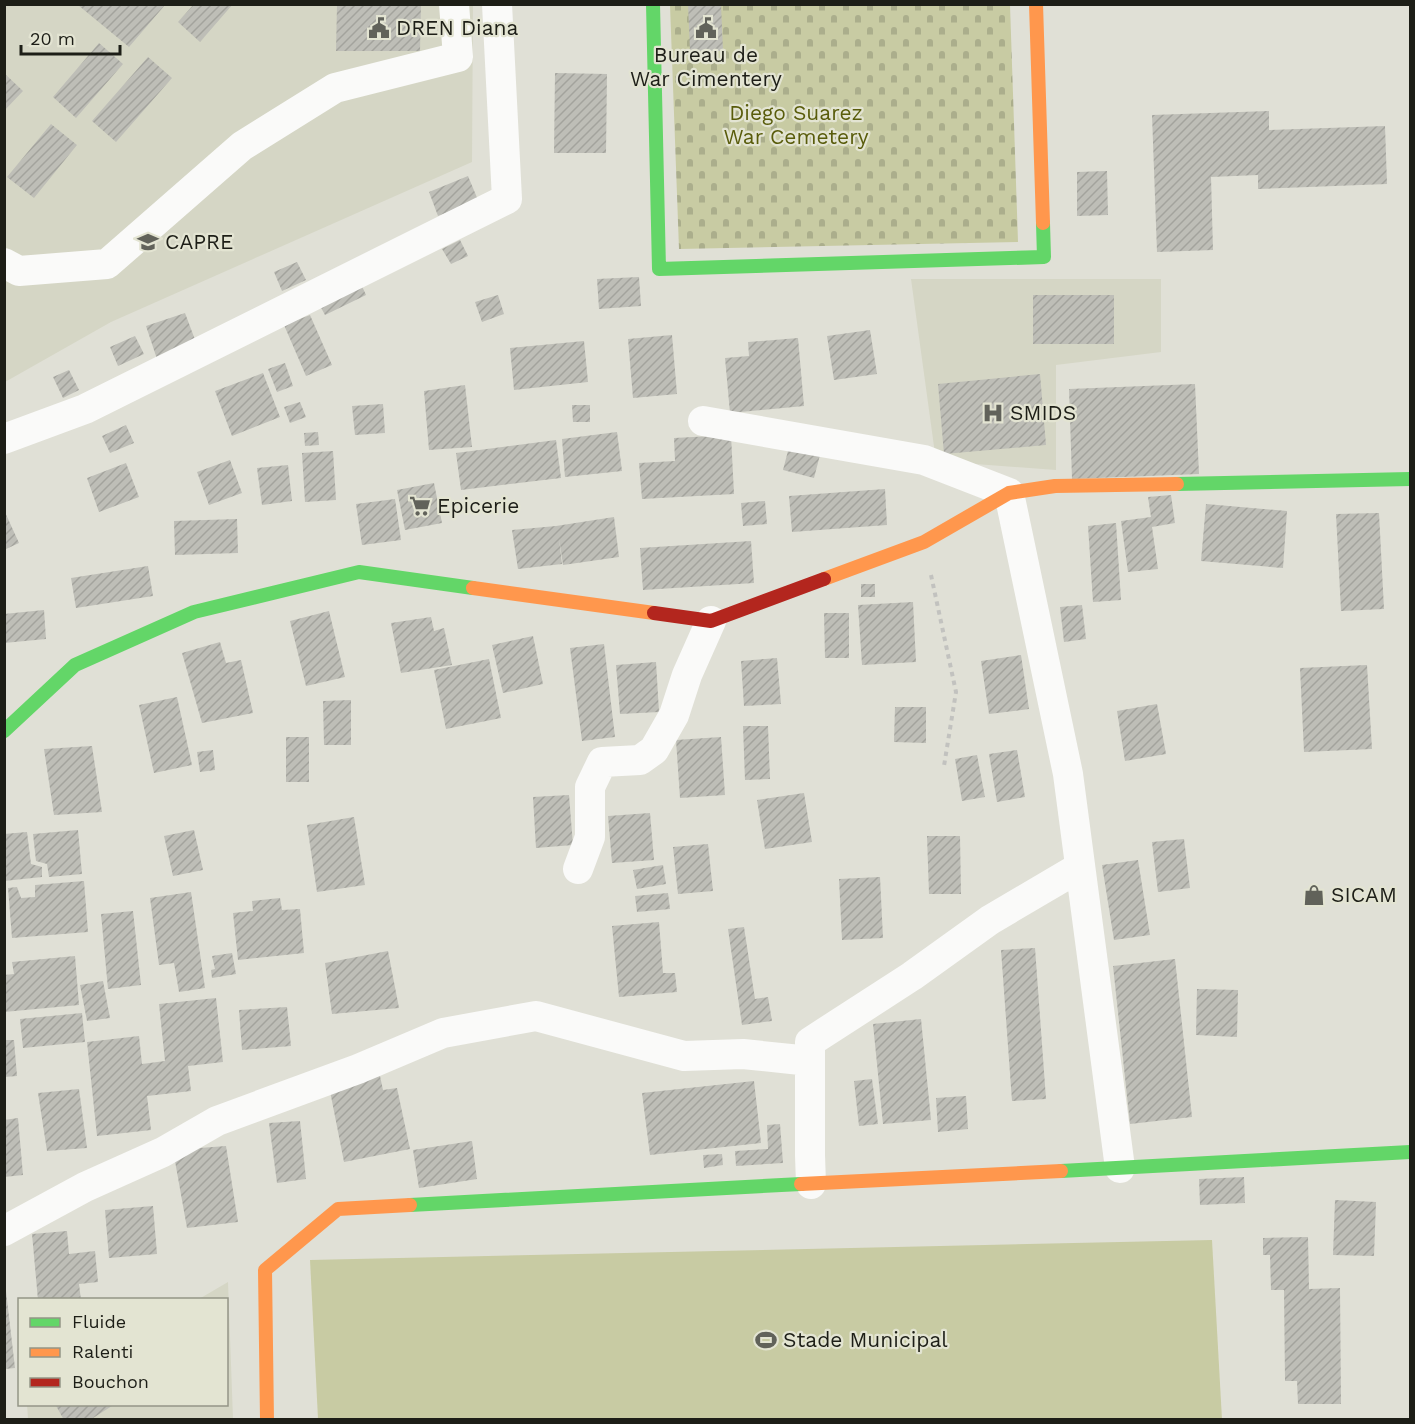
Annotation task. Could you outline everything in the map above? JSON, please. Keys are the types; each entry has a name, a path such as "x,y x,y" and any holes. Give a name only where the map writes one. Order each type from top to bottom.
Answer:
{"street":[{"path":"4,263 19,272 107,264 242,146 335,88 458,57 454,4"},
{"path":"4,439 85,409 507,199 497,4"},
{"path":"653,4 659,269 1044,257 1036,4"},
{"path":"703,421 924,460 1009,493"},
{"path":"4,731 75,665 194,612 359,572 711,621 924,542 1009,493 1055,486 1410,479"},
{"path":"1009,493 1068,774 1120,1168"},
{"path":"578,869 590,837 590,787 602,762 640,760 654,750 674,715 687,675 711,621"},
{"path":"811,1184 810,1042 912,976 990,920 1080,867"},
{"path":"4,1231 85,1187 163,1152 217,1121 358,1069 443,1033 536,1016 684,1056 743,1054 810,1061"},
{"path":"267,1419 265,1270 338,1209 1410,1152"}],"path":[{"path":"924,542 956,692 944,766"}],"shaded area":[{"name":"CAPRE","path":"5,5 473,5 472,162 111,322 5,382"},
{"name":"SMIDS","path":"911,279 1161,279 1161,352 1056,365 1056,470 936,461"},
{"path":"228,1282 233,1419 28,1419 27,1406 228,1406 228,1298 201,1298"}],"green space":[{"name":"Diego Suarez War Cemetery","path":"670,5 1010,5 1018,242 679,249"},
{"name":"Stade Municipal","path":"1212,1240 1222,1419 318,1419 310,1260"}],"building":[{"path":"194,4 233,4 200,42 178,22"},
{"name":"Bureau de War Cimentery","path":"688,4 721,4 723,51 690,51"},
{"path":"78,5 165,5 129,47"},
{"name":"DREN Diana","path":"337,5 421,5 420,51 336,51"},
{"path":"99,43 123,64 76,118 53,97"},
{"path":"148,57 172,78 116,142 92,121"},
{"path":"4,73 23,91 4,111"},
{"path":"555,73 607,74 606,153 554,153"},
{"path":"1269,111 1269,130 1385,126 1387,184 1258,189 1258,175 1211,177 1213,250 1157,252 1152,115"},
{"path":"51,124 77,145 34,198 7,177"},
{"path":"1107,171 1108,215 1077,216 1077,172"},
{"path":"468,176 478,200 438,216 429,192"},
{"path":"460,240 468,256 451,264 442,249"},
{"path":"297,262 306,280 282,291 274,272"},
{"path":"639,277 641,306 599,309 597,279"},
{"path":"361,284 366,295 325,315 319,304"},
{"path":"498,295 504,314 482,322 475,302"},
{"path":"1033,295 1114,295 1114,344 1033,344"},
{"path":"185,313 197,345 157,359 146,326"},
{"path":"310,315 332,365 306,376 284,325"},
{"path":"870,330 877,374 834,380 827,336"},
{"path":"672,335 677,394 633,398 628,339"},
{"path":"135,336 144,354 118,366 110,347"},
{"path":"798,338 804,406 730,413 725,358 749,356 748,342"},
{"path":"584,341 588,382 514,390 510,348"},
{"path":"285,363 293,386 277,392 268,369"},
{"path":"69,370 79,390 63,398 53,377"},
{"path":"263,373 280,417 232,436 215,391"},
{"path":"1040,374 1046,445 944,454 938,384"},
{"path":"1195,384 1199,474 1072,479 1069,389"},
{"path":"465,385 472,447 429,450 424,391"},
{"path":"300,402 306,417 290,423 284,407"},
{"path":"383,404 385,433 355,435 352,406"},
{"path":"572,405 590,405 590,422 573,422"},
{"path":"126,425 134,443 110,453 102,436"},
{"path":"318,432 319,445 305,446 304,433"},
{"path":"617,432 622,471 565,477 562,439"},
{"path":"731,435 734,494 642,499 639,463 675,461 674,438"},
{"path":"556,440 561,478 461,490 456,453"},
{"path":"789,447 820,455 814,478 783,470"},
{"path":"333,451 336,500 305,502 302,453"},
{"path":"230,460 242,493 209,505 197,472"},
{"path":"126,463 139,497 99,512 87,478"},
{"path":"288,465 292,501 262,505 257,468"},
{"name":"Epicerie","path":"434,483 442,523 405,530 397,490"},
{"path":"885,489 887,525 792,532 789,496"},
{"path":"1171,495 1175,523 1152,527 1158,569 1128,572 1121,521 1151,517 1148,497"},
{"path":"395,499 401,540 362,545 356,504"},
{"path":"765,501 767,524 743,526 741,503"},
{"path":"1206,504 1287,511 1283,568 1201,561"},
{"path":"4,510 19,543 4,550"},
{"path":"1379,513 1384,609 1341,611 1336,514"},
{"path":"614,517 619,557 563,565 559,538 562,564 518,569 512,530"},
{"path":"237,519 238,553 175,555 174,521"},
{"path":"1116,523 1121,600 1093,602 1088,526"},
{"path":"751,541 754,583 643,590 640,548"},
{"path":"148,566 153,596 76,608 71,578"},
{"path":"861,584 875,584 875,597 861,597"},
{"path":"913,602 916,662 862,665 858,605"},
{"path":"1082,605 1086,639 1064,642 1060,607"},
{"path":"44,610 46,639 4,643 4,614"},
{"path":"329,611 345,677 306,686 290,621"},
{"path":"824,613 849,613 849,658 825,658"},
{"path":"431,617 434,631 444,628 452,665 401,673 391,623"},
{"path":"533,636 543,684 503,693 492,645"},
{"path":"220,642 226,663 241,660 253,713 202,723 182,653"},
{"path":"604,644 615,737 582,741 570,648"},
{"path":"1021,655 1029,709 989,714 981,661"},
{"path":"777,658 781,704 744,706 741,661"},
{"path":"489,659 501,718 446,729 434,670"},
{"path":"656,662 659,712 620,714 616,665"},
{"path":"1367,665 1372,749 1304,752 1300,668"},
{"path":"177,697 192,765 154,773 139,705"},
{"path":"351,700 351,745 324,745 323,701"},
{"path":"1157,704 1166,754 1125,761 1117,711"},
{"path":"895,707 926,707 926,743 894,742"},
{"path":"743,726 768,726 770,779 745,780"},
{"path":"286,737 309,737 309,782 286,782"},
{"path":"721,737 725,795 680,798 676,740"},
{"path":"92,746 102,812 54,815 44,749"},
{"path":"213,750 215,770 200,772 197,752"},
{"path":"1017,750 1025,797 997,802 989,754"},
{"path":"977,755 985,797 962,801 955,759"},
{"path":"804,793 812,842 765,849 757,800"},
{"path":"569,795 573,845 536,848 533,797"},
{"path":"650,813 654,860 612,863 608,816"},
{"path":"354,817 365,885 317,892 307,825"},
{"path":"78,830 82,874 49,877 47,864 36,861 33,834"},
{"path":"194,830 203,870 173,876 164,836"},
{"path":"27,832 31,864 42,867 42,877 4,881 4,834"},
{"path":"927,836 960,836 961,894 929,894"},
{"path":"1184,839 1190,888 1158,892 1152,842"},
{"path":"708,844 713,891 678,894 673,847"},
{"path":"1138,860 1150,935 1114,940 1102,865"},
{"path":"663,865 666,884 637,889 633,870"},
{"path":"880,877 883,938 842,940 839,879"},
{"path":"84,881 88,932 12,938 8,888 17,887 21,898 35,897 35,885"},
{"path":"191,892 205,988 179,992 174,963 159,965 150,898"},
{"path":"668,893 670,909 637,912 635,896"},
{"path":"280,898 282,910 300,909 304,953 238,960 233,913 253,911 252,901"},
{"path":"133,911 141,985 108,989 101,914"},
{"path":"659,922 663,973 675,973 677,992 619,997 612,926"},
{"path":"744,927 755,999 768,997 772,1021 742,1025 728,929"},
{"path":"1035,948 1046,1099 1012,1101 1001,950"},
{"path":"388,951 399,1008 332,1014 325,963"},
{"path":"232,953 236,974 212,978 211,970 215,969 212,956"},
{"path":"75,956 79,1005 4,1012 4,975 14,974 12,962"},
{"path":"1175,959 1192,1117 1130,1124 1113,966"},
{"path":"103,981 110,1018 87,1021 80,985"},
{"path":"1197,989 1238,990 1237,1037 1196,1035"},
{"path":"216,998 223,1062 188,1066 191,1091 147,1096 151,1130 97,1136 87,1042 139,1036 142,1064 165,1061 159,1004"},
{"path":"287,1007 291,1046 242,1050 239,1010"},
{"path":"82,1013 85,1042 23,1048 20,1019"},
{"path":"921,1019 931,1120 883,1124 873,1024"},
{"path":"4,1040 14,1040 17,1076 4,1077"},
{"path":"380,1076 383,1090 397,1088 410,1149 344,1162 329,1086"},
{"path":"872,1079 878,1124 859,1126 854,1081"},
{"path":"754,1081 761,1143 650,1155 642,1093"},
{"path":"79,1089 87,1148 47,1151 38,1093"},
{"path":"966,1096 968,1129 938,1132 936,1098"},
{"path":"18,1118 23,1175 4,1177 4,1120"},
{"path":"300,1121 306,1179 277,1183 269,1123"},
{"path":"780,1124 783,1163 736,1166 735,1151 768,1149 767,1125"},
{"path":"472,1141 477,1179 419,1188 413,1150"},
{"path":"226,1146 238,1222 187,1228 173,1150"},
{"path":"722,1154 723,1165 704,1168 703,1155"},
{"path":"1244,1177 1245,1203 1200,1205 1199,1179"},
{"path":"1335,1200 1376,1202 1374,1256 1333,1255"},
{"path":"153,1206 157,1254 109,1258 105,1210"},
{"path":"67,1231 69,1254 95,1251 98,1282 79,1284 81,1298 38,1298 32,1234"},
{"path":"1308,1237 1309,1289 1340,1288 1341,1404 1298,1404 1297,1381 1285,1381 1284,1290 1271,1290 1270,1255 1263,1255 1263,1238"},
{"path":"5,1291 15,1368 5,1369"},
{"path":"56,1406 112,1406 90,1420 64,1420"}],"traffic: fast":[{"path":"653,4 659,269 1044,257 1043,223"},
{"path":"1177,484 1410,479"},
{"path":"4,731 75,665 194,612 359,572 473,588"},
{"path":"1061,1171 1410,1152"},
{"path":"410,1205 801,1184"}],"traffic: slow":[{"path":"1036,4 1043,223"},
{"path":"824,579 924,542 1009,493 1055,486 1177,484"},
{"path":"473,588 654,613"},
{"path":"801,1184 1061,1171"},
{"path":"267,1420 265,1270 338,1209 410,1205"}],"traffic: jam":[{"path":"654,613 711,621 824,579"}],"place":[{"name":"DREN Diana","path":"379,28"},
{"name":"Bureau de War Cimentery","path":"706,28"},
{"name":"CAPRE","path":"148,242"},
{"name":"SMIDS","path":"993,413"},
{"name":"Epicerie","path":"420,506"},
{"name":"SICAM","path":"1314,895"},
{"name":"Stade Municipal","path":"766,1340"}]}
